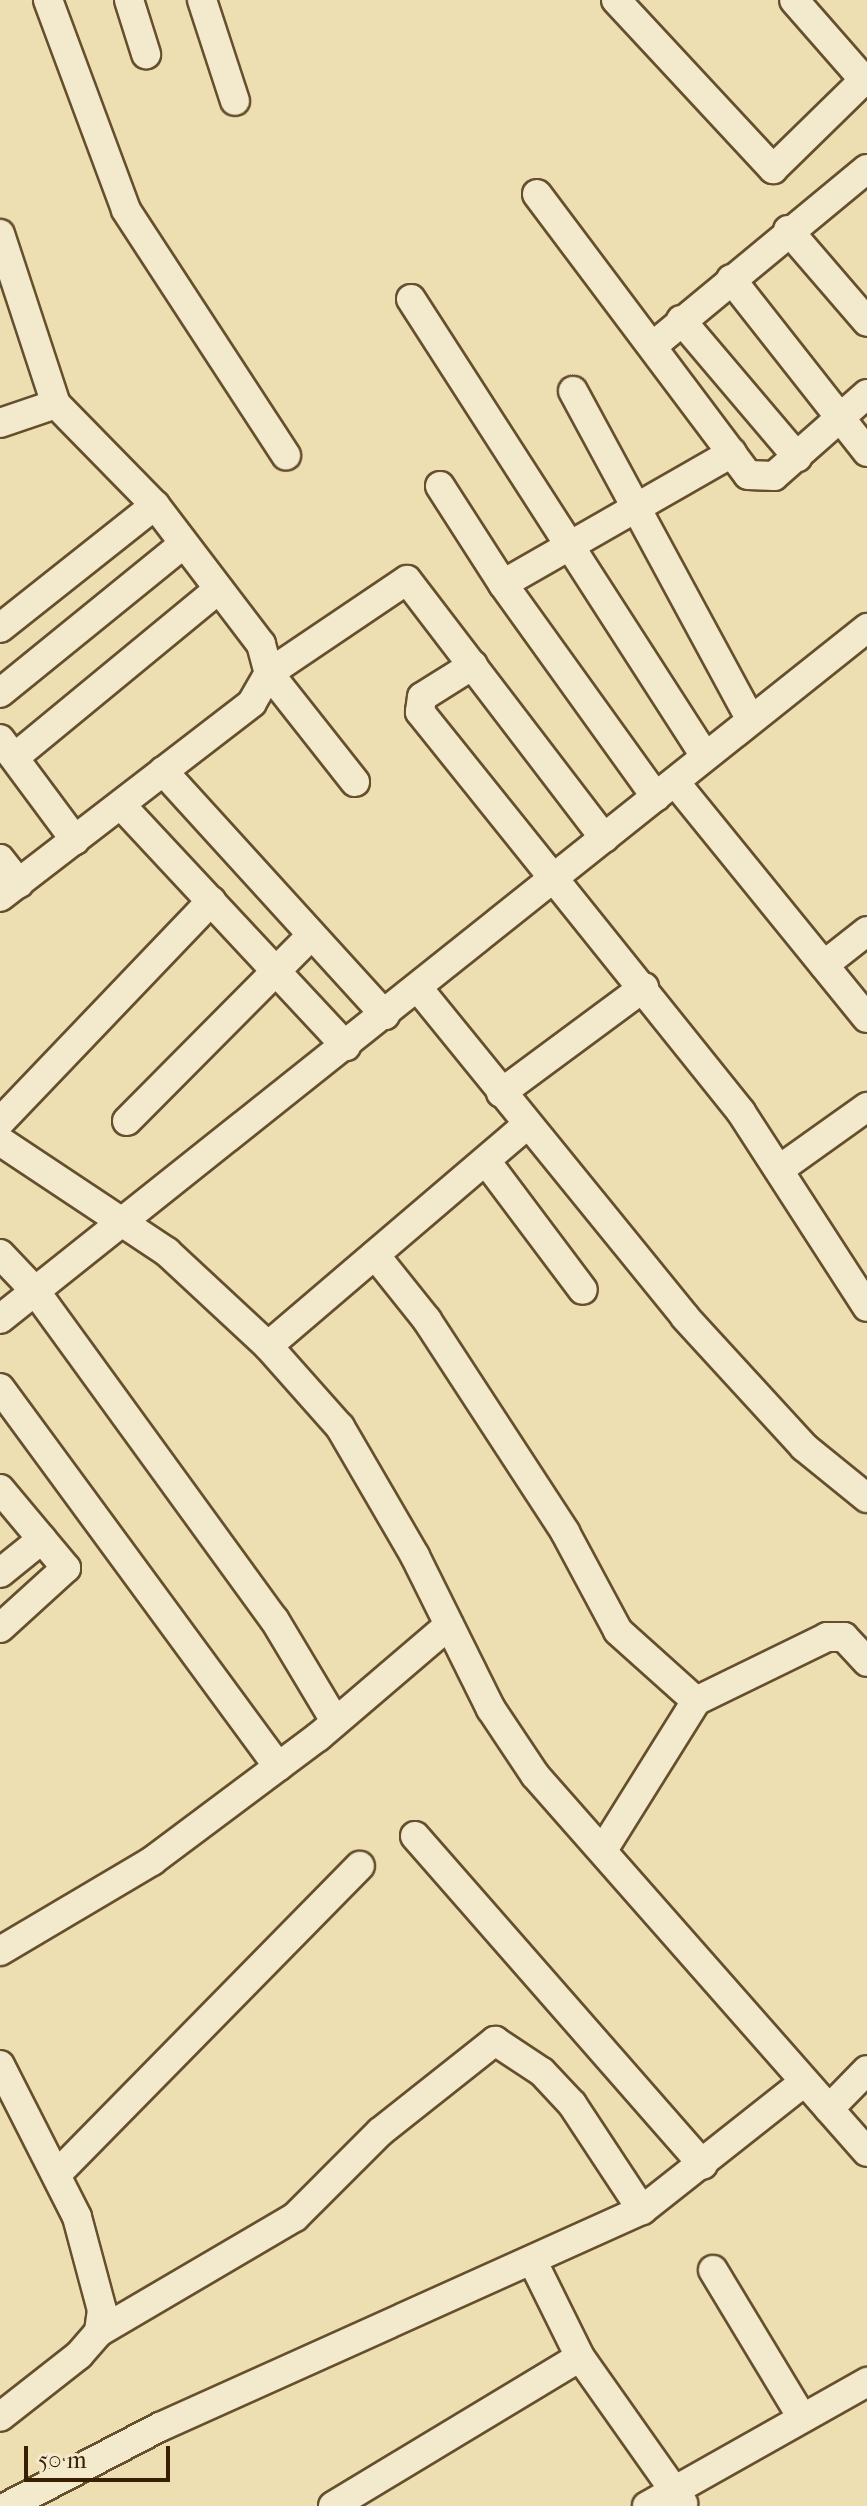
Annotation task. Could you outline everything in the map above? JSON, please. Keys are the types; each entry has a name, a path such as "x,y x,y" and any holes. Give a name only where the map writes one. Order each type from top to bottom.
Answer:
{"street":[{"path":"48,0 126,210 286,455"},
{"path":"129,0 146,54"},
{"path":"202,0 235,101"},
{"path":"616,0 773,169 864,80 797,1"},
{"path":"654,345 788,230 867,169"},
{"path":"537,194 654,345 732,453 757,481 797,457 867,394"},
{"path":"788,230 867,322"},
{"path":"0,234 6,271 56,404 155,505 182,545 261,644 269,673 355,782"},
{"path":"731,279 867,452"},
{"path":"411,299 571,543 705,756"},
{"path":"681,320 797,457"},
{"path":"573,391 639,505 750,719"},
{"path":"0,423 56,404"},
{"path":"503,584 732,453"},
{"path":"440,486 503,584 666,790 824,965 867,1018"},
{"path":"0,628 155,505"},
{"path":"0,693 182,545"},
{"path":"0,859 9,890 252,703 269,673 407,580 604,838"},
{"path":"75,840 7,748 219,589"},
{"path":"0,1319 129,1224 750,719 867,628"},
{"path":"473,665 417,707 552,879 644,987 780,1169 867,1307"},
{"path":"163,771 385,1015"},
{"path":"121,805 346,1046"},
{"path":"0,1122 211,901"},
{"path":"824,965 867,931"},
{"path":"127,1121 312,935"},
{"path":"501,1093 644,987"},
{"path":"418,988 526,1126 804,1447 867,1498"},
{"path":"780,1169 867,1107"},
{"path":"268,1346 526,1126"},
{"path":"0,1141 129,1224 268,1346 340,1427 535,1775 803,2083 867,2152"},
{"path":"486,1161 583,1290"},
{"path":"0,1254 36,1292 274,1619 335,1721"},
{"path":"375,1255 427,1320 565,1532 611,1621 696,1701"},
{"path":"0,1388 278,1767"},
{"path":"0,1489 66,1568 62,1576 0,1628"},
{"path":"0,1573 42,1539"},
{"path":"0,1951 105,1894 278,1767 449,1625"},
{"path":"603,1850 696,1701 827,1637 844,1637 867,1662"},
{"path":"415,1836 703,2165"},
{"path":"57,2174 360,1866"},
{"path":"0,2417 99,2332 295,2217 380,2132 495,2041 542,2072 572,2104 642,2210"},
{"path":"0,2065 57,2174 94,2271 99,2332"},
{"path":"829,2109 867,2070"},
{"path":"8,2506 160,2427 534,2264 642,2210 703,2165 803,2083"},
{"path":"534,2264 580,2357 680,2498"},
{"path":"713,2270 801,2416"},
{"path":"333,2506 580,2357"},
{"path":"647,2506 680,2498 801,2416 867,2382"}]}
